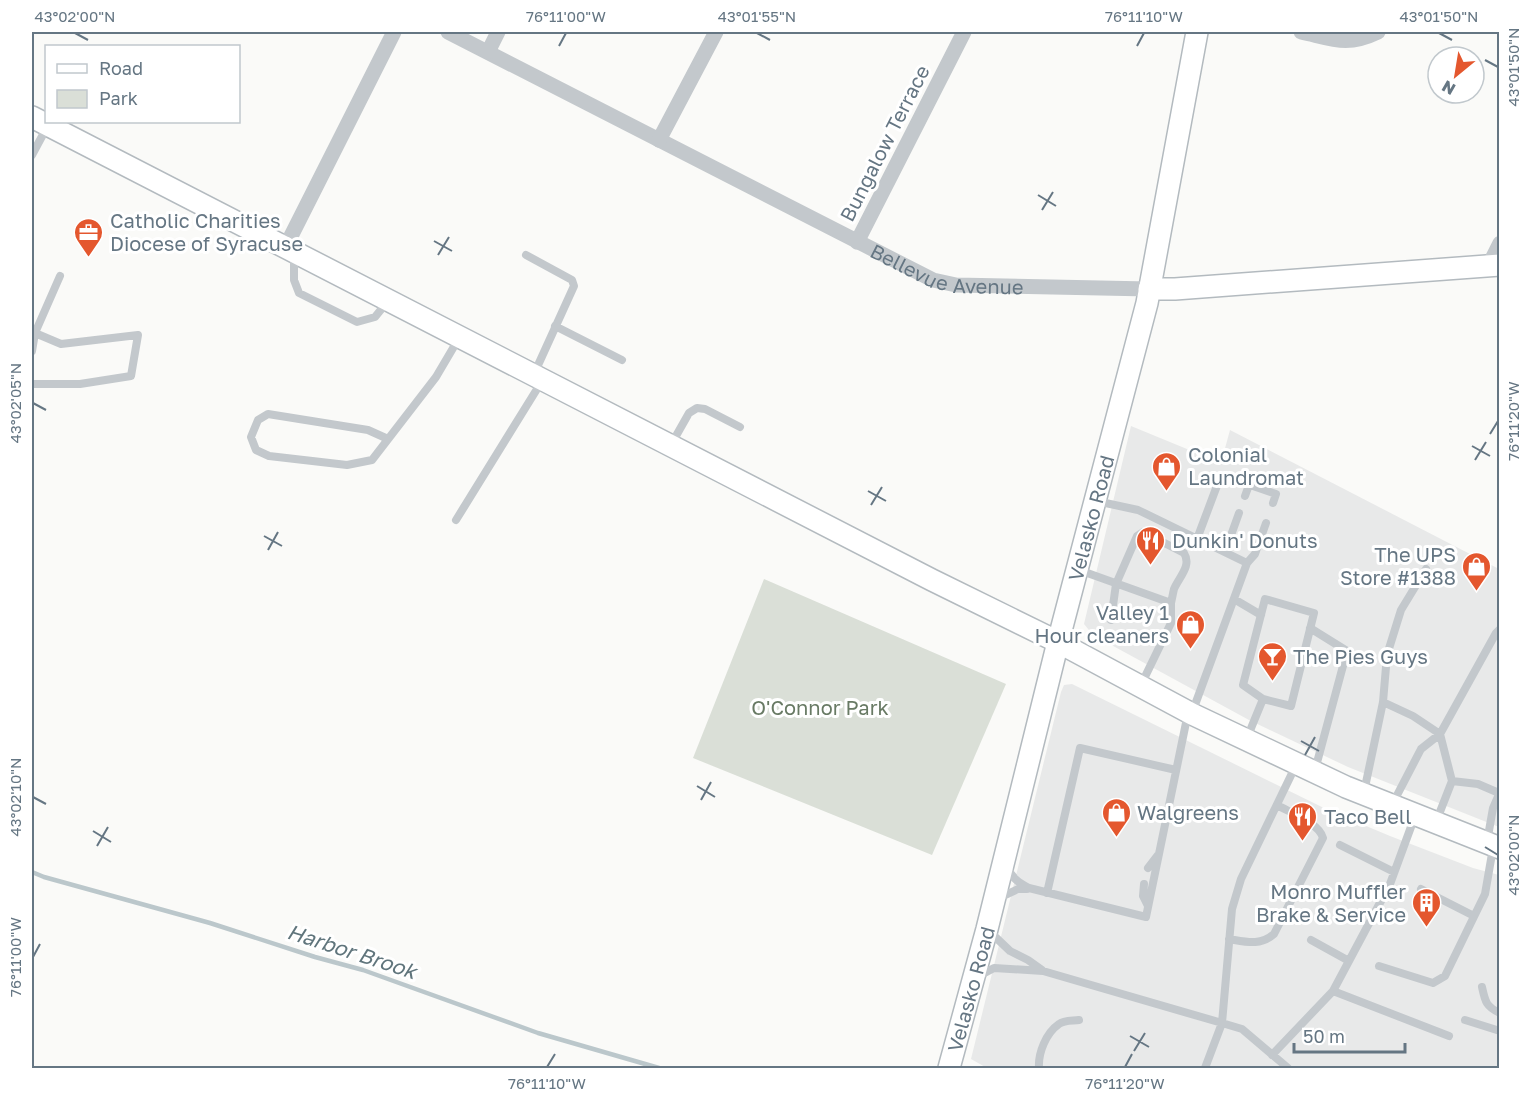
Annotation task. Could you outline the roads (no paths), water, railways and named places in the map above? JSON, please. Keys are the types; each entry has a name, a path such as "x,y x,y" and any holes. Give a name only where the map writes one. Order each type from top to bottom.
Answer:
{"main road":[{"name":"Velasko Road","path":"949,1068 987,929 1149,289 1197,32"},
{"path":"40,121 670,446 1058,642 1190,712 1364,794 1494,846"},
{"name":"Bellevue Avenue","path":"1149,289 1175,290 1494,265"}],"street":[{"path":"290,250 394,32"},
{"name":"Bellevue Avenue","path":"448,32 933,280 956,285 1149,289"},
{"path":"488,52 498,32"},
{"path":"659,140 716,32"},
{"name":"Bungalow Terrace","path":"857,242 964,32"},
{"path":"1301,32 1347,41 1364,38 1378,32"},
{"path":"1494,265 1500,243"}],"lane":[{"path":"32,155 40,121"},
{"path":"290,250 294,280 299,293 357,322 375,317 388,301"},
{"path":"456,520 538,377 555,326 574,286 572,280 525,255"},
{"path":"32,351 33,333 60,276"},
{"path":"555,326 622,360"},
{"path":"32,384 80,384 131,376 138,335 61,344 33,333"},
{"path":"388,439 368,430 268,414 258,420 251,437 256,450 269,456 347,465 372,460 436,377 459,337"},
{"path":"670,446 689,413 697,408 705,409 740,427"},
{"path":"1197,539 1221,475 1276,494 1273,503"},
{"path":"1245,496 1249,485"},
{"path":"1095,500 1138,510 1247,563"},
{"path":"1226,552 1239,513"},
{"path":"1003,860 1012,876 1029,888 1146,917 1190,712 1247,563 1255,554 1266,524"},
{"path":"1112,620 1116,584 1137,536 1143,532 1184,553 1187,558 1186,567 1174,589 1171,623 1141,686"},
{"path":"1364,794 1383,702 1387,655 1401,610 1426,569"},
{"path":"1077,570 1171,603"},
{"path":"1234,599 1261,615"},
{"path":"1265,599 1314,613 1310,628 1291,706 1263,699 1243,685 1265,599"},
{"path":"1205,1068 1222,1023 1232,909 1240,879 1277,805 1306,768 1347,651 1310,628"},
{"path":"1392,805 1421,749 1440,734 1500,629"},
{"path":"1247,739 1263,699"},
{"path":"1272,1055 1333,991 1390,884 1394,872 1452,781 1440,734 1413,716 1383,702"},
{"path":"1047,893 1080,748 1176,770"},
{"path":"1379,966 1433,983 1445,976 1485,894 1494,846 1493,808 1499,792 1478,784 1452,781"},
{"path":"1229,939 1261,942 1275,934 1323,838 1321,831 1315,826 1277,805"},
{"path":"1340,845 1394,872"},
{"path":"1148,868 1159,854"},
{"path":"1144,884 1143,896 1148,906"},
{"path":"993,902 1018,889 1029,888"},
{"path":"1421,889 1474,916"},
{"path":"987,929 1010,951 1043,971"},
{"path":"1311,939 1349,961"},
{"path":"973,980 994,968 1043,971 1242,1029 1288,1068"},
{"path":"1482,987 1484,1000 1491,1009 1500,1013"},
{"path":"1333,991 1449,1036"},
{"path":"1039,1068 1038,1060 1048,1036 1061,1022 1079,1020"},
{"path":"1465,1020 1500,1031"}],"waterway":[{"name":"Harbor Brook","path":"32,872 363,970 538,1033 659,1068"}],"place":[{"name":"Catholic Charities Diocese of Syracuse","path":"89,258"},
{"name":"Colonial Laundromat","path":"1167,492"},
{"name":"Dunkin' Donuts","path":"1151,566"},
{"name":"The UPS Store #1388","path":"1477,592"},
{"name":"Valley 1 Hour cleaners","path":"1190,650"},
{"name":"The Pies Guys","path":"1272,682"},
{"name":"Walgreens","path":"1116,838"},
{"name":"Taco Bell","path":"1303,842"},
{"name":"Monro Muffler Brake & Service","path":"1427,928"}],"park label":[{"name":"O'Connor Park","path":"820,707"}]}
